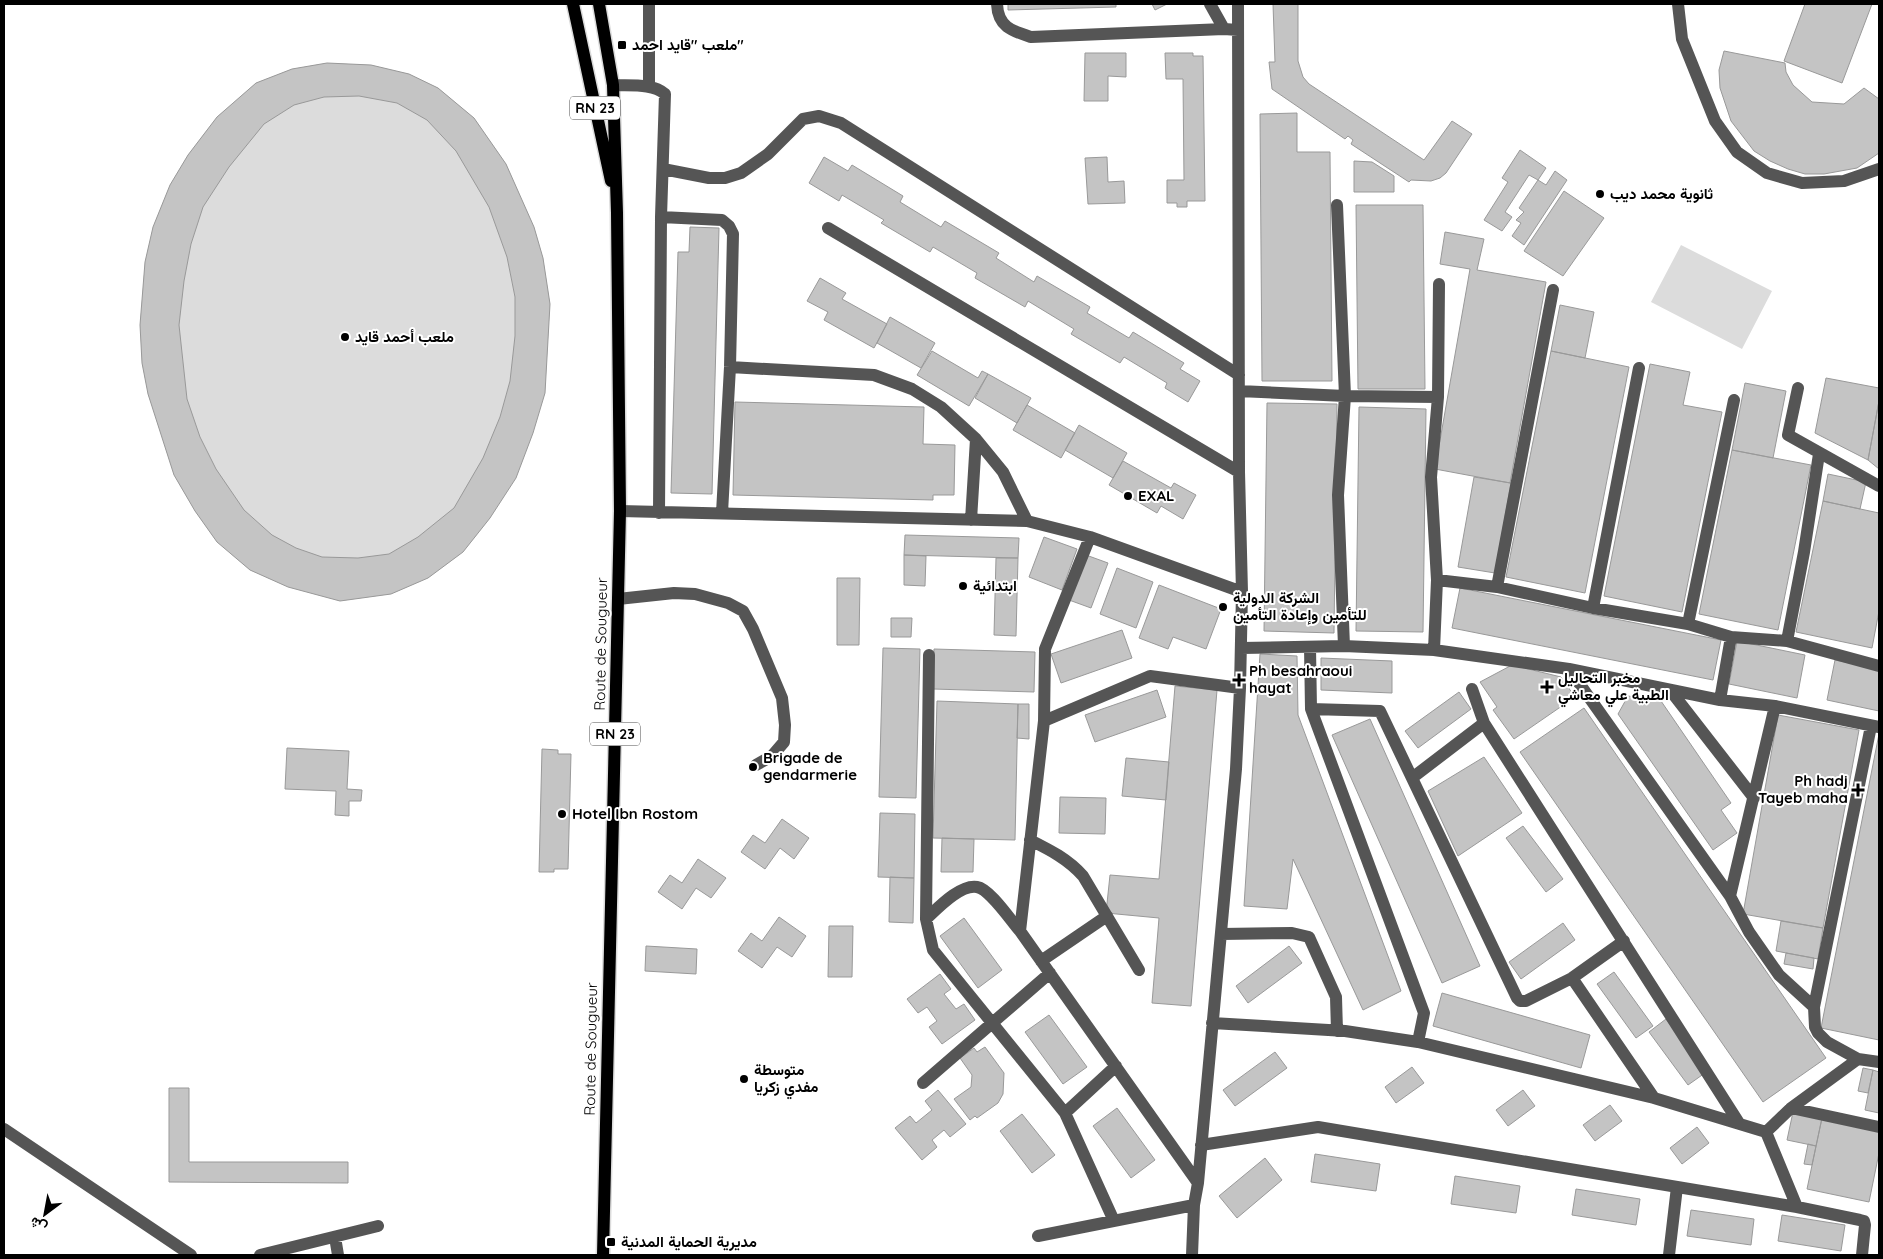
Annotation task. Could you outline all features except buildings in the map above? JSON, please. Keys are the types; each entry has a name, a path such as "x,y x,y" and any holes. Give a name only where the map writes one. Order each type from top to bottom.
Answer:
{"main road":[{"name":"RN 23","path":"572,4 617,213"},
{"name":"RN 23","path":"599,4 613,85 617,213"},
{"name":"Route de Sougueur","path":"603,1255 620,511 617,213"}],"street":[{"path":"649,4 649,87"},
{"path":"997,4 997,13 1004,24 1014,31 1031,37 1238,30"},
{"path":"1210,4 1224,29"},
{"path":"1192,1255 1194,1205 1198,1183 1236,769 1240,688 1242,592 1238,472 1238,4"},
{"path":"1678,4 1682,38 1715,121 1737,152 1767,173 1802,183 1844,181 1879,169"},
{"path":"613,85 649,87 660,89 665,94 661,217 659,513"},
{"path":"663,169 710,178 725,178 741,173 768,154 803,119 819,116 841,123 1239,375"},
{"path":"1337,205 1345,396 1338,496 1344,646"},
{"path":"661,217 722,220 729,226 733,234 730,367 722,513"},
{"path":"828,228 1238,472"},
{"path":"1434,650 1437,580 1431,477 1438,397 1439,284"},
{"path":"1497,587 1553,290"},
{"path":"730,367 874,376 912,390 941,407 976,439 1003,472 1027,521"},
{"path":"1593,608 1640,368"},
{"path":"1798,388 1788,435 1879,486"},
{"path":"1239,391 1345,396 1438,397"},
{"path":"1688,624 1734,400"},
{"path":"972,520 976,439"},
{"path":"1787,641 1804,552 1819,454"},
{"path":"620,511 1027,521 1090,536 1242,592"},
{"path":"1020,931 1044,721 1045,649 1090,536"},
{"path":"1437,580 1497,587 1593,608 1688,624 1731,637 1787,641 1879,666"},
{"path":"618,598 674,593 695,594 728,603 743,611 753,629 782,698 785,725 784,742 772,756 756,765"},
{"path":"1720,700 1731,637"},
{"path":"1241,648 1344,646 1434,650 1569,669 1720,700 1774,706 1875,726 1814,1007 1815,1027 1827,1042 1858,1059 1879,1062"},
{"path":"1310,647 1311,709 1424,1013 1418,1042"},
{"path":"929,655 926,919 933,950 1065,1113 1114,1220"},
{"path":"1569,669 1730,896 1749,932 1780,975 1814,1007"},
{"path":"1044,721 1150,676 1240,688"},
{"path":"1472,689 1484,722 1739,1123"},
{"path":"1670,690 1754,798"},
{"path":"1730,896 1774,706"},
{"path":"1311,709 1380,711 1520,1001 1526,1001 1572,978 1624,941"},
{"path":"1412,778 1484,722"},
{"path":"1030,840 1058,854 1072,864 1083,876 1139,970"},
{"path":"926,919 954,895 965,889 977,887 988,892 1020,931 1198,1183"},
{"path":"1041,961 1107,916"},
{"path":"1221,934 1292,933 1309,936 1336,997 1337,1031"},
{"path":"923,1083 1050,973"},
{"path":"1572,978 1654,1098"},
{"path":"1212,1023 1337,1031 1418,1042 1654,1098 1739,1123 1766,1132 1797,1207"},
{"path":"1766,1132 1791,1108 1858,1059"},
{"path":"1065,1113 1116,1066"},
{"path":"1791,1108 1879,1127"},
{"path":"1201,1145 1318,1127 1797,1207 1864,1221 1862,1255"},
{"path":"4,1128 191,1255"},
{"path":"1669,1255 1677,1187"},
{"path":"1038,1236 1194,1205"},
{"path":"260,1255 378,1226"},
{"path":"335,1237 338,1255"}],"shaded area":[{"name":"ملعب أحمد قايد","path":"327,63 371,65 409,74 438,88 474,118 506,164 534,227 543,258 550,304 545,393 490,518 463,552 428,578 391,594 340,601 288,587 250,570 217,542 195,511 174,475 148,394 142,363 140,325 145,262 153,227 170,185 188,155 217,117 256,83 292,69"},
{"path":"1681,245 1772,291 1742,349 1651,302"}],"place":[{"name":"ملعب \"قايد احمد\"","path":"622,45"},
{"name":"ثانوية محمد ديب","path":"1600,194"},
{"name":"ملعب أحمد قايد","path":"345,337"},
{"name":"EXAL","path":"1128,496"},
{"name":"ابتدائية","path":"963,586"},
{"name":"الشركة الدولية للتأمين وإعادة التأمين","path":"1223,607"},
{"name":"Ph besahraoui hayat","path":"1239,680"},
{"name":"مخبر التحاليل الطبية علي معاشي","path":"1547,687"},
{"name":"Brigade de gendarmerie","path":"753,767"},
{"name":"Ph hadj Tayeb maha","path":"1858,790"},
{"name":"Hotel Ibn Rostom","path":"562,814"},
{"name":"متوسطة مفدي زكريا","path":"744,1079"},
{"name":"مديرية الحماية المدنية","path":"611,1242"}]}
